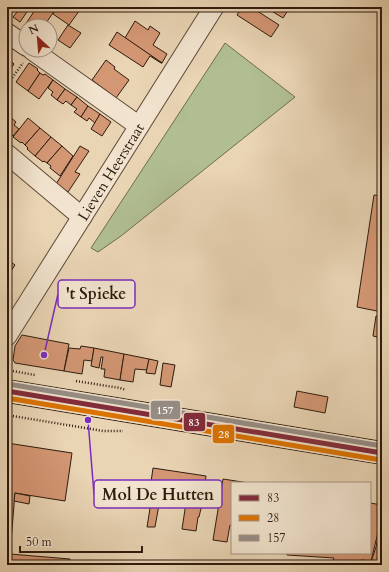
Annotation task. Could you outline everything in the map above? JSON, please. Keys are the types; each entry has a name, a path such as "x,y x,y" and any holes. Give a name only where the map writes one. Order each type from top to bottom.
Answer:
{"main road":[{"path":"7,391 382,453"}],"street":[{"name":"Lieven Heerstraat","path":"7,336 214,7"},
{"path":"7,32 18,40"},
{"path":"43,58 140,126"},
{"path":"7,154 82,217"}],"path":[{"path":"7,85 24,58"},
{"path":"7,370 15,371"}],"green space":[{"path":"225,43 295,97 121,236 98,252 91,248"}],"building":[{"path":"7,7 29,7 23,18 18,18 18,21 13,17 17,12 14,10 7,20"},
{"path":"37,7 57,7 49,18 30,18"},
{"path":"57,7 82,7 69,25 53,14"},
{"path":"242,7 251,7 279,25 271,37 237,15"},
{"path":"265,7 290,7 283,18"},
{"path":"135,21 148,30 150,26 160,33 153,45 167,54 162,63 125,38"},
{"path":"68,25 81,33 70,48 58,40"},
{"path":"117,32 162,63 150,56 143,67 109,45"},
{"path":"7,58 14,64 7,74"},
{"path":"106,60 115,67 114,69 129,80 116,98 92,80"},
{"path":"29,63 38,69 37,70 40,73 28,91 16,82"},
{"path":"40,73 43,75 45,74 53,80 39,99 28,91"},
{"path":"53,80 65,89 57,100 51,95 53,92 48,88"},
{"path":"65,89 77,97 71,105 66,101 63,104 57,100"},
{"path":"77,97 88,106 81,117 74,112 77,109 71,105"},
{"path":"88,106 100,114 95,123 89,118 87,121 81,117"},
{"path":"100,114 111,122 102,136 91,129"},
{"path":"9,116 16,122 14,125 19,129 13,136 7,131 7,120"},
{"path":"28,118 40,128 25,145 13,137"},
{"path":"40,128 51,137 35,156 27,149 28,148 25,145"},
{"path":"51,137 62,146 47,163 35,156"},
{"path":"62,146 73,156 60,176 50,168 51,166 47,163"},
{"path":"80,146 89,151 75,172 80,174 68,192 56,184"},
{"path":"374,195 382,196 382,312 357,307"},
{"path":"7,259 15,265 7,277"},
{"path":"376,316 382,317 382,338 373,336"},
{"path":"22,335 69,344 64,371 15,363 13,360 15,346"},
{"path":"81,346 94,348 92,361 84,360 82,374 64,371 69,348 80,349"},
{"path":"94,348 124,354 120,380 104,377 105,369 101,369 103,357 101,357 99,368 91,366"},
{"path":"124,354 149,359 147,370 135,369 133,382 120,380"},
{"path":"149,359 158,361 155,374 146,373"},
{"path":"163,363 175,365 171,387 160,385"},
{"path":"297,391 328,397 325,413 294,407"},
{"path":"7,443 72,453 65,501 15,493 10,554 70,559 69,565 7,565"},
{"path":"153,468 206,476 205,483 222,485 220,498 204,496 196,531 182,529 186,503 160,499 155,527 147,527 152,496 149,496"},
{"path":"223,479 242,482 231,482 231,526 227,542 213,540"},
{"path":"15,493 30,496 29,504 14,501"},
{"path":"371,503 382,505 382,516 371,561 361,560 361,563 356,565 340,565 333,560 334,558 287,555 371,554"},
{"path":"382,516 382,565 370,565 376,547"}],"transit line":[{"name":"157","path":"8,384 382,446"},
{"name":"83","path":"7,391 382,453"},
{"name":"28","path":"7,398 381,460"}],"place":[{"name":"'t Spieke","path":"44,355"},
{"name":"Mol De Hutten","path":"88,420"}]}
